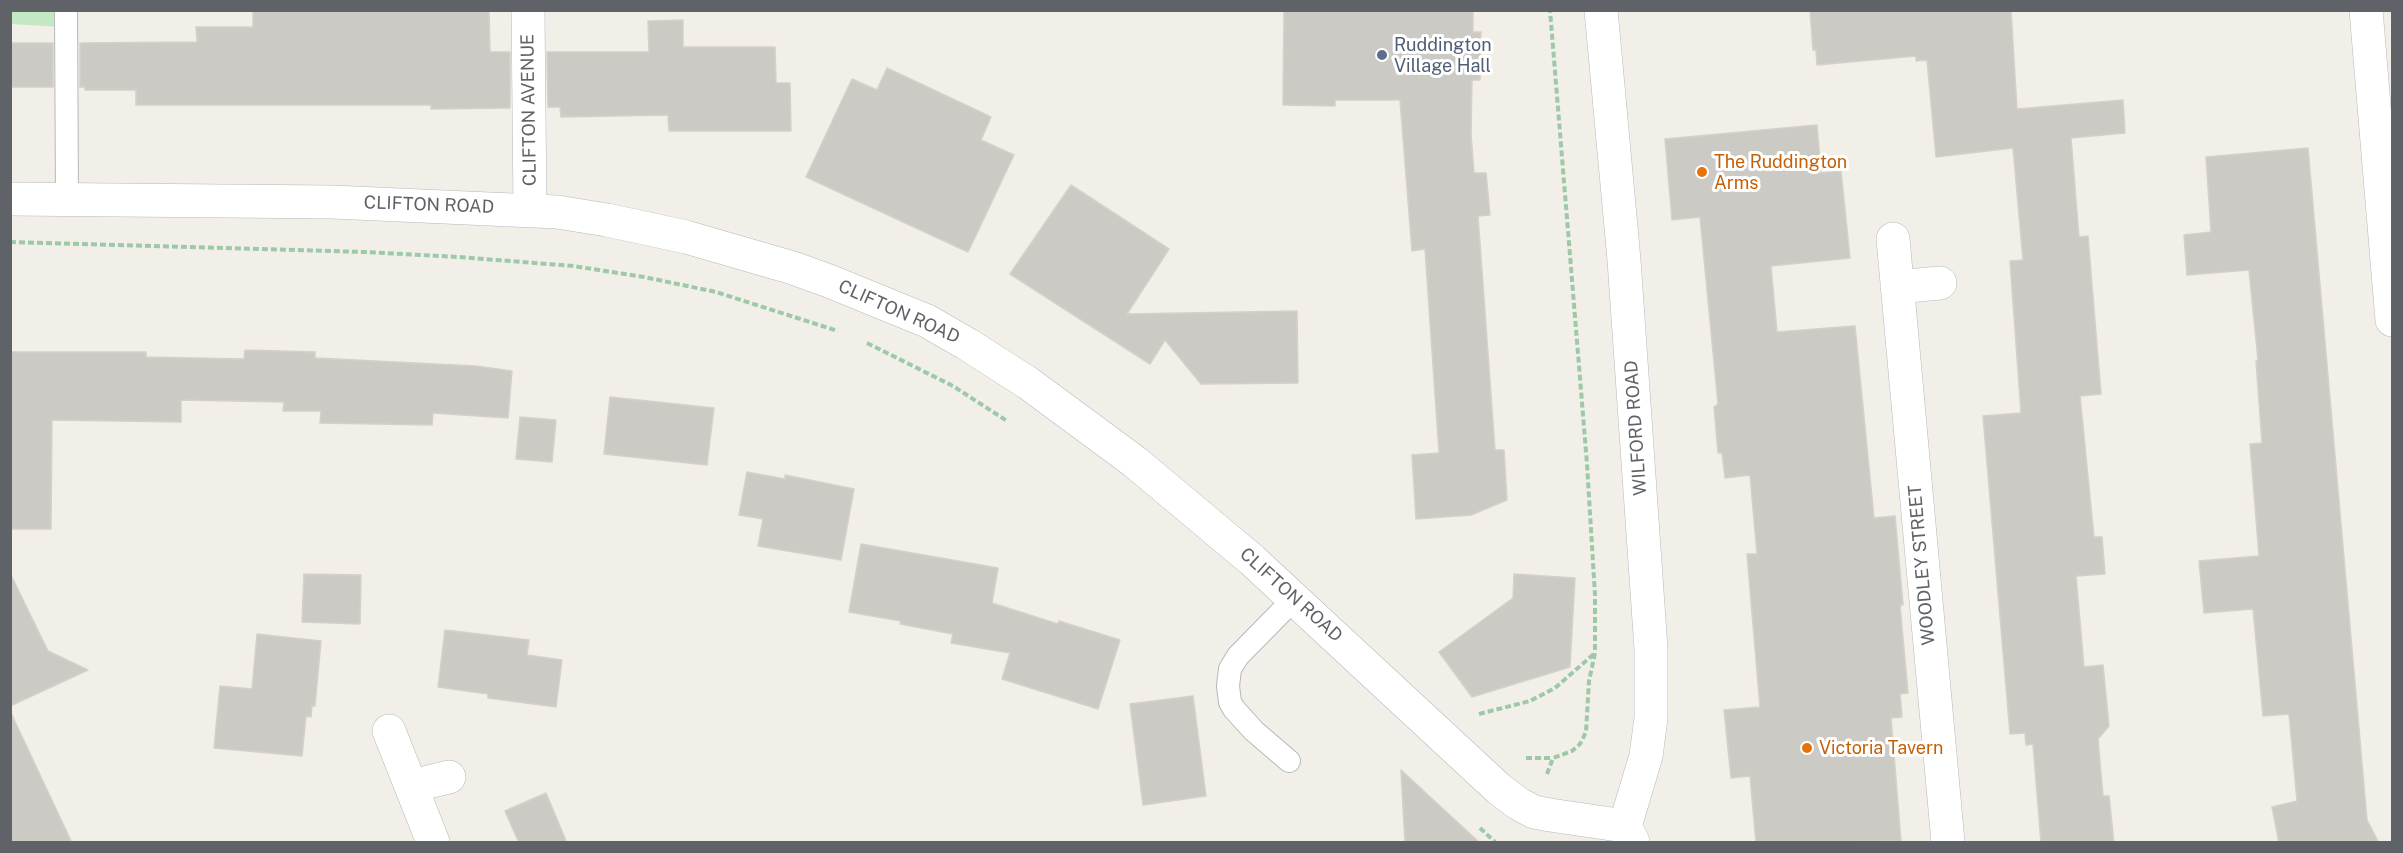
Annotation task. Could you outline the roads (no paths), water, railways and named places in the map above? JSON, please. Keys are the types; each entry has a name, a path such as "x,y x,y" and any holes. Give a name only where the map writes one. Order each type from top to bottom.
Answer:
{"street":[{"name":"CLIFTON AVENUE","path":"528,10 530,209"},
{"name":"WILFORD ROAD","path":"1600,10 1637,431 1651,649 1651,718 1646,756 1629,834"},
{"path":"2366,10 2392,320"},
{"name":"CLIFTON ROAD","path":"10,199 332,202 530,209 608,220 738,251 830,281 927,321 997,361 1135,462 1244,552 1499,789 1519,804 1534,812 1629,834"},
{"name":"WOODLEY STREET","path":"1893,239 1948,843"},
{"path":"1897,287 1940,283"},
{"path":"388,731 433,843"},
{"path":"412,789 449,777"}],"lane":[{"path":"66,10 67,201"},
{"path":"1289,761 1254,731 1234,709 1230,702 1228,686 1230,669 1238,656 1294,599"}],"place":[{"name":"Ruddington Village Hall","path":"1382,55"},
{"name":"The Ruddington Arms","path":"1702,172"},
{"name":"Victoria Tavern","path":"1807,748"}]}
